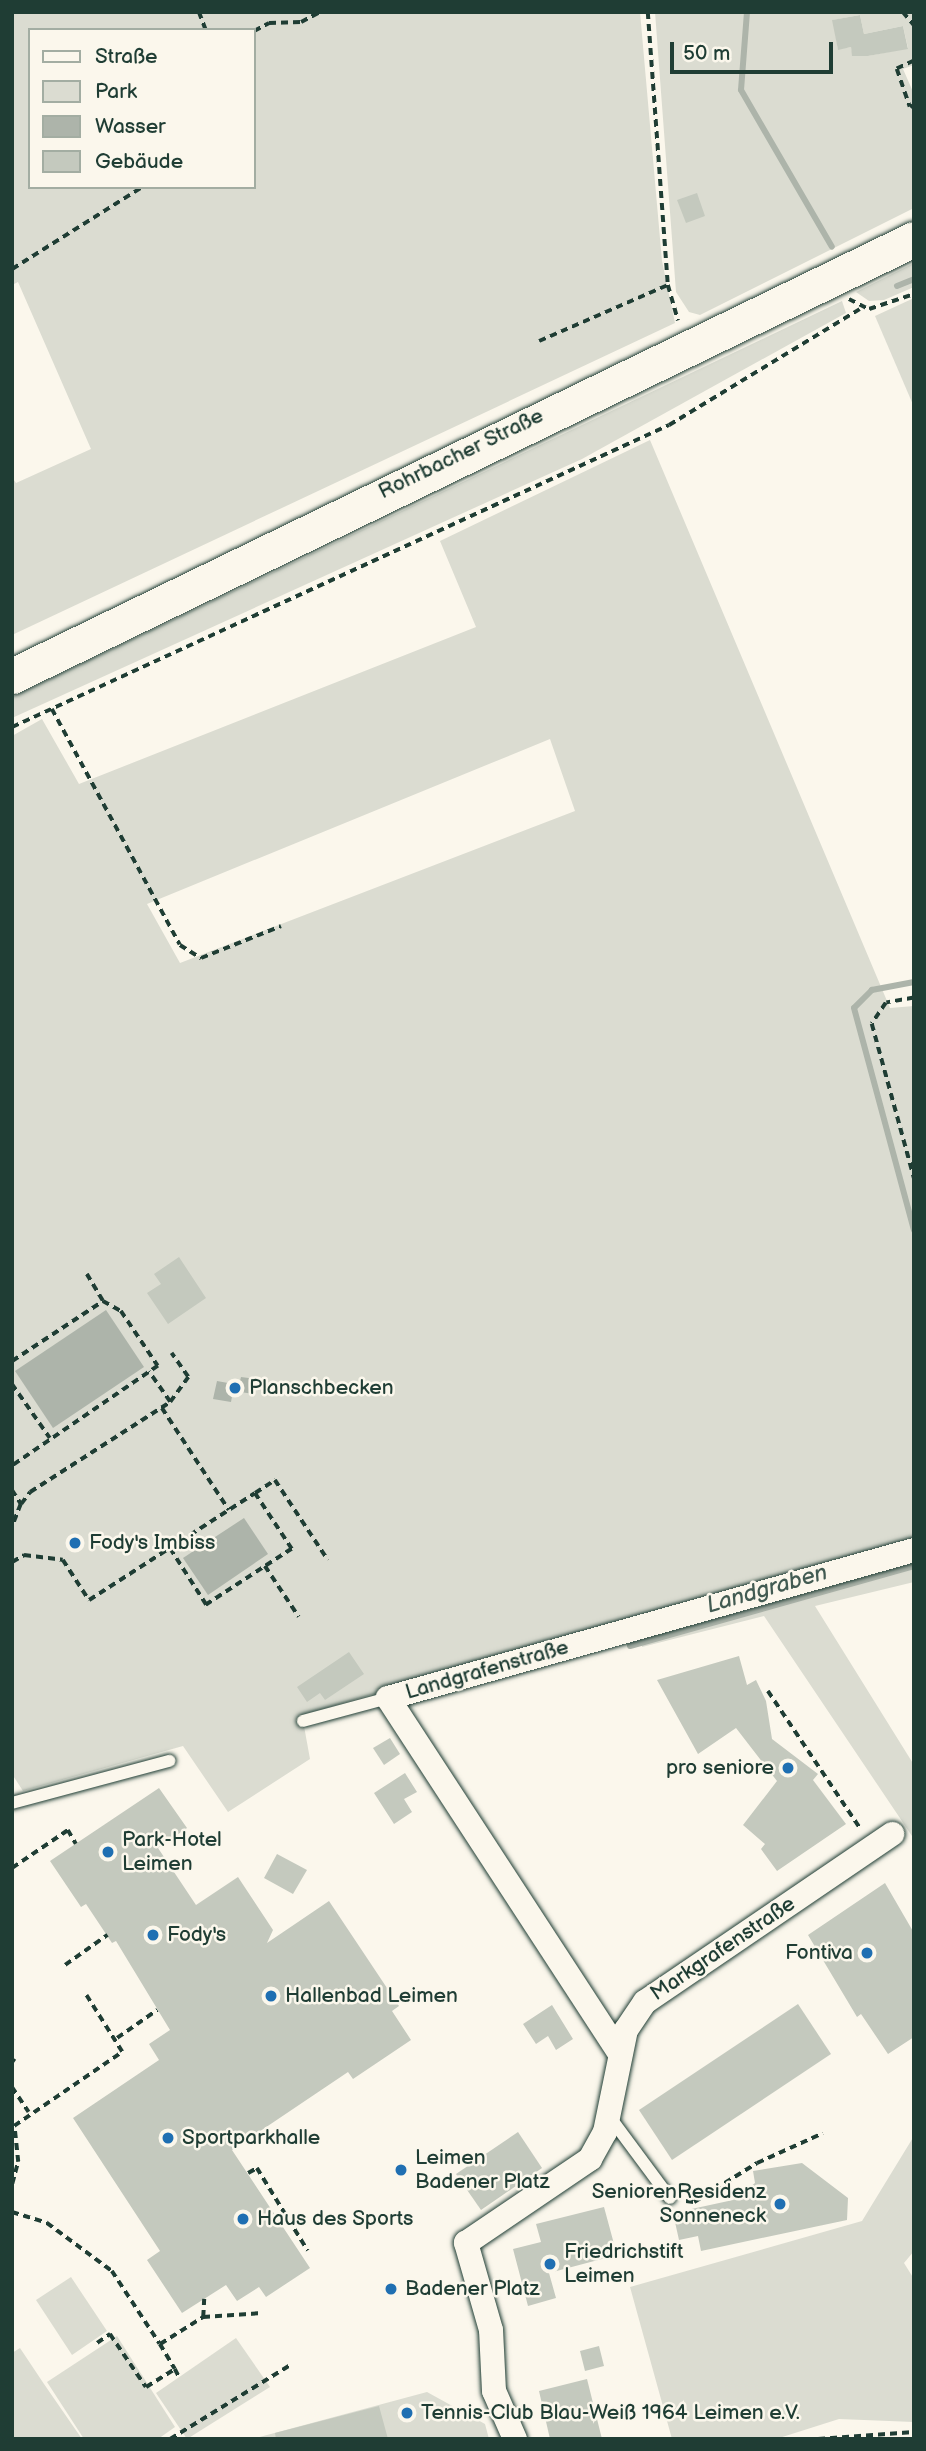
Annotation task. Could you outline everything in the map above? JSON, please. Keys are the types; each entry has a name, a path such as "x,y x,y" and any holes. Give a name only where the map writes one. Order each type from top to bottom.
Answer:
{"main road":[{"name":"Rohrbacher Straße","path":"12,676 685,347 914,239"}],"street":[{"name":"Landgrafenstraße","path":"620,2054 388,1698 914,1550"},
{"name":"Markgrafenstraße","path":"511,2429 494,2392 491,2330 466,2243 580,2168 599,2146 609,2116 625,2030 645,2002 882,1840"}],"lane":[{"path":"303,1721 388,1698"},
{"path":"12,1803 169,1761"},
{"path":"609,2116 670,2198"}],"path":[{"path":"256,29 269,23 301,22 320,12"},
{"path":"648,12 668,285 685,347"},
{"path":"904,12 914,25"},
{"path":"914,61 897,69 910,107 914,105"},
{"path":"12,270 139,189"},
{"path":"540,341 668,285"},
{"path":"12,727 669,425 860,309 914,294"},
{"path":"52,709 180,945 201,958 281,926"},
{"path":"914,998 886,1003 872,1024 914,1178"},
{"path":"12,1466 158,1366 121,1311 103,1301 87,1275"},
{"path":"12,1361 103,1301"},
{"path":"12,1527 21,1504 30,1492 170,1402 188,1377 171,1353"},
{"path":"149,1372 170,1402"},
{"path":"12,1384 50,1438"},
{"path":"162,1408 229,1510"},
{"path":"12,1562 24,1555 63,1560 89,1600 275,1480 328,1560"},
{"path":"12,1490 21,1504"},
{"path":"170,1549 206,1605 292,1549 255,1493"},
{"path":"265,1566 299,1617"},
{"path":"768,1691 882,1840"},
{"path":"12,1868 68,1830 76,1844"},
{"path":"65,1965 107,1935"},
{"path":"12,2184 18,2162 14,2126 29,2112 122,2052 117,2038 86,1995"},
{"path":"117,2038 157,2010"},
{"path":"12,2087 29,2112"},
{"path":"670,2198 694,2202 757,2162 823,2133"},
{"path":"248,2173 257,2168 308,2251"},
{"path":"12,2212 47,2223 112,2271 179,2377"},
{"path":"203,2317 204,2299"},
{"path":"160,2344 203,2317 262,2313"},
{"path":"97,2343 110,2334 146,2387 174,2369"},
{"path":"170,2439 292,2364"},
{"path":"818,2439 914,2432"}],"green space":[{"path":"12,12 640,12 662,261 675,323 12,635 12,477 16,483 91,449 18,282 12,285"},
{"path":"655,12 914,12 914,65 903,69 914,94 914,208 700,315 689,312 676,292","holes":["860,15 864,34 903,26 908,48 868,56 853,56 851,47 838,49 833,20"]},
{"path":"914,263 914,287 884,300 869,301 856,292"},
{"path":"914,298 914,407 875,316"},
{"path":"842,301 846,313 582,459 12,718 12,697"},
{"path":"650,440 890,1008 914,1006 914,1582 815,1606 914,1765 914,1839 764,1616 642,1647 636,1617 302,1715 310,1759 228,1812 183,1746 23,1791 12,1774 12,736 42,719 79,784 476,627 440,541","holes":["550,739 575,811 180,963 147,904"]},
{"path":"914,2136 914,2251 904,2263 914,2279 914,2422 839,2419 776,2439 672,2439 630,2287 862,2221"},
{"path":"71,2277 107,2331 72,2355 36,2300"},
{"path":"117,2336 175,2427 158,2439 84,2439 47,2382"},
{"path":"236,2338 270,2387 187,2439 156,2393"},
{"path":"20,2348 82,2439 12,2439 12,2353"},
{"name":"Tennis-Club Blau-Weiß 1964 Leimen e.V.","path":"427,2392 485,2424 489,2439 252,2439"}],"water":[{"path":"106,1310 144,1367 53,1428 15,1371"},
{"name":"Planschbecken","path":"241,1377 256,1379 254,1394 233,1391 231,1402 213,1399 217,1381 239,1385"},
{"path":"244,1518 268,1554 208,1595 183,1558"}],"building":[{"path":"860,15 864,34 903,26 908,49 868,56 852,56 851,47 838,50 832,20"},
{"path":"697,193 705,216 686,223 677,200"},
{"path":"179,1257 206,1298 168,1324 147,1293 161,1284 154,1274"},
{"path":"349,1652 364,1674 325,1700 320,1693 307,1702 297,1687"},
{"name":"pro seniore","path":"739,1656 747,1685 756,1680 766,1701 772,1739 818,1774 813,1780 846,1824 777,1871 761,1849 765,1844 743,1825 777,1781 736,1728 698,1754 657,1680"},
{"path":"390,1738 400,1754 384,1765 373,1748"},
{"path":"405,1773 417,1792 404,1799 412,1812 394,1824 374,1793"},
{"path":"159,1788 187,1828 158,1848 196,1905 238,1877 273,1930 267,1943 329,1901 399,2006 392,2011 411,2040 353,2079 348,2072 232,2150 310,2268 266,2297 259,2287 237,2301 226,2285 182,2313 147,2260 160,2251 73,2118 159,2060 149,2044 170,2030 116,1941 112,1943 86,1904 81,1907 50,1861"},
{"path":"277,1854 307,1870 293,1894 264,1878"},
{"name":"Fontiva","path":"885,1883 914,1933 914,2037 888,2054 861,2014 857,2017 808,1935"},
{"path":"798,2004 831,2054 672,2160 639,2110"},
{"path":"552,2005 573,2039 556,2050 548,2036 536,2044 523,2024"},
{"path":"518,2132 542,2168 481,2210 456,2174"},
{"name":"SeniorenResidenz Sonneneck","path":"802,2163 848,2198 847,2220 701,2251 698,2236 679,2240 673,2213 733,2200 755,2183 753,2171"},
{"name":"Friedrichstift Leimen","path":"604,2207 617,2255 549,2273 556,2298 528,2306 513,2249 541,2242 536,2224"},
{"path":"599,2346 604,2366 585,2371 580,2351"},
{"path":"587,2379 602,2439 550,2439 539,2391"},
{"path":"379,2406 388,2439 276,2439 275,2433"}],"waterway":[{"path":"747,12 741,90 832,247"},
{"path":"897,286 914,279"},
{"name":"Landgraben","path":"914,982 872,990 854,1008 914,1230"},
{"name":"Landgraben","path":"630,1646 914,1566"}],"place":[{"name":"Planschbecken","path":"235,1388"},
{"name":"Fody's Imbiss","path":"75,1543"},
{"name":"pro seniore","path":"788,1768"},
{"name":"Park-Hotel Leimen","path":"108,1852"},
{"name":"Fody's","path":"153,1935"},
{"name":"Fontiva","path":"867,1953"},
{"name":"Hallenbad Leimen","path":"271,1996"},
{"name":"Sportparkhalle","path":"168,2138"},
{"name":"Leimen Badener Platz","path":"401,2170"},
{"name":"SeniorenResidenz Sonneneck","path":"780,2204"},
{"name":"Haus des Sports","path":"243,2219"},
{"name":"Friedrichstift Leimen","path":"550,2264"},
{"name":"Badener Platz","path":"391,2289"},
{"name":"Tennis-Club Blau-Weiß 1964 Leimen e.V.","path":"407,2413"}]}
